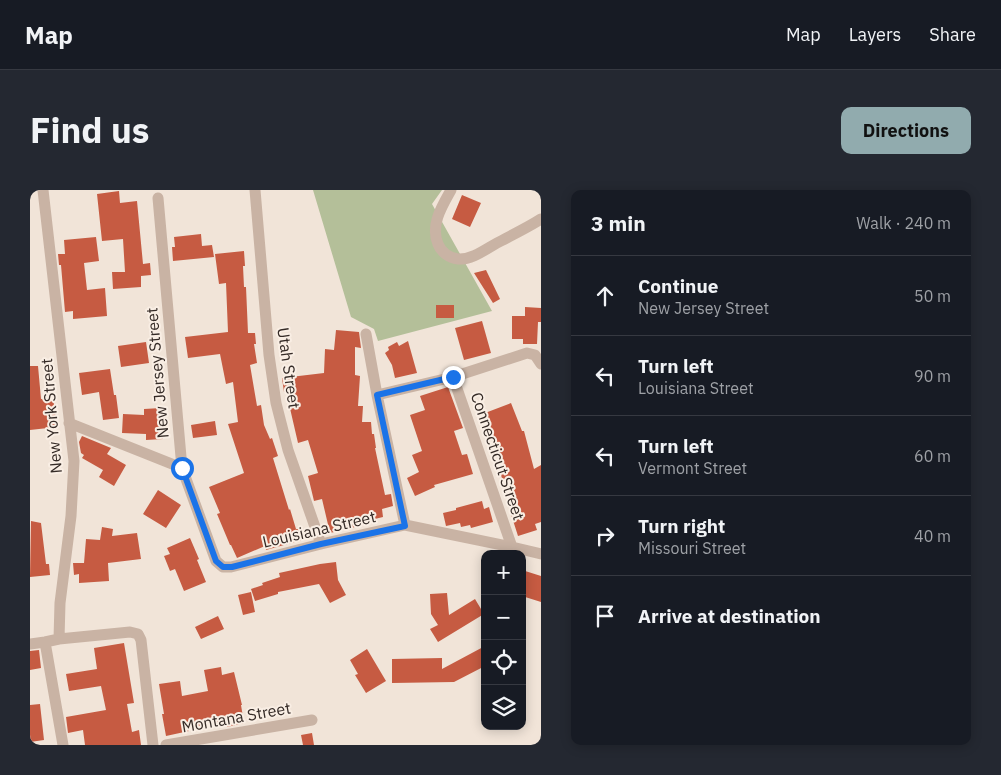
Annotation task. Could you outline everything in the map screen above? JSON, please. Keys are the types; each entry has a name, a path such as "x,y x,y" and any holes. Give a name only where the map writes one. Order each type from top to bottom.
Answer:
{"street":[{"name":"New York Street","path":"43,190 74,461 71,516 60,603 59,639"},
{"name":"Utah Street","path":"255,190 269,355 276,403 288,450 321,544"},
{"path":"452,190 440,209 436,234 437,243 442,251 454,258 464,258 480,253 541,219"},
{"name":"New Jersey Street","path":"158,198 182,468 216,561 223,567"},
{"path":"366,334 405,526"},
{"path":"377,395 453,377 527,353 535,355 541,364"},
{"name":"Connecticut Street","path":"453,377 512,547"},
{"path":"69,424 182,468"},
{"name":"Louisiana Street","path":"223,567 232,567 321,544 405,526 541,554"},
{"path":"30,644 59,639 130,632 138,634 141,640 153,745"},
{"path":"45,642 63,745"},
{"name":"Montana Street","path":"166,745 312,720"}],"green space":[{"path":"313,190 442,190 432,204 492,311 378,341 374,329 351,317"}],"building":[{"path":"119,191 120,203 137,201 143,264 150,263 151,275 141,276 141,287 113,289 112,272 125,272 123,239 102,241 97,194"},
{"path":"462,195 481,203 470,227 452,219"},
{"path":"201,234 202,246 212,245 214,257 173,261 172,247 175,247 174,237"},
{"path":"96,237 99,261 84,263 87,290 105,288 107,316 73,319 73,311 65,312 61,265 59,265 58,254 65,254 64,240"},
{"path":"244,251 244,287 246,287 248,333 255,333 256,344 254,344 257,363 250,365 257,406 261,405 264,425 270,439 272,438 278,456 273,458 289,510 296,529 299,529 302,540 266,550 265,546 237,558 217,514 220,513 209,487 244,473 228,424 238,422 233,382 226,384 220,354 188,358 185,337 228,332 226,283 219,284 215,254"},
{"path":"486,270 500,299 493,303 474,273"},
{"path":"436,305 454,305 454,318 436,318"},
{"path":"525,307 541,308 541,322 538,322 537,344 523,344 523,339 512,339 512,316 525,316"},
{"path":"482,321 491,353 464,360 455,328"},
{"path":"336,330 359,332 361,348 355,347 355,375 360,376 358,406 363,406 362,422 371,422 385,495 391,494 393,506 382,509 383,517 354,524 355,527 330,533 322,499 314,501 308,476 318,473 308,440 298,443 282,378 324,373 325,349 334,350"},
{"path":"408,341 417,373 395,378 392,365 385,353 389,350 388,347 397,342 399,346"},
{"path":"146,342 149,363 121,367 118,346"},
{"path":"30,366 38,366 41,399 53,398 57,427 30,430"},
{"path":"110,369 119,418 103,420 99,392 82,395 79,373"},
{"path":"448,387 463,428 454,431 462,455 467,454 473,474 434,485 435,487 415,496 407,478 419,472 412,455 422,451 410,415 425,410 420,396"},
{"path":"511,403 522,431 524,431 534,469 541,465 541,522 535,524 537,530 518,536 510,511 519,508 510,480 503,482 499,468 503,467 485,413"},
{"path":"161,408 163,439 146,440 146,434 122,433 123,414 144,415 144,409"},
{"path":"215,421 217,435 193,438 191,425"},
{"path":"82,436 111,448 107,454 126,465 114,486 99,477 103,470 82,458 84,455 81,453 79,442"},
{"path":"158,490 181,505 166,528 143,514"},
{"path":"482,501 484,509 489,507 493,522 471,528 470,525 461,527 460,523 446,526 443,513"},
{"path":"31,521 41,523 46,564 49,564 50,575 30,577"},
{"path":"102,527 113,529 112,536 137,533 141,559 108,563 109,581 79,583 79,574 74,575 73,563 84,563 86,539 100,540"},
{"path":"190,538 206,582 184,591 175,569 170,571 164,556 170,554 167,548"},
{"path":"336,562 338,580 346,595 330,603 319,584 278,592 278,594 255,601 251,589 280,577 279,573"},
{"path":"526,571 541,576 541,602 526,597"},
{"path":"251,592 255,612 243,615 238,595"},
{"path":"447,593 449,615 475,599 481,609 481,616 438,642 430,629 438,625 431,614 430,594"},
{"path":"218,616 224,629 201,639 195,627"},
{"path":"124,643 134,703 127,704 132,732 139,730 141,745 85,745 83,730 68,733 66,717 106,710 101,686 69,691 66,674 97,669 94,648"},
{"path":"481,648 481,668 454,682 392,683 392,659 442,658 442,669"},
{"path":"367,649 386,681 366,693 355,675 358,674 350,660"},
{"path":"39,650 41,668 30,670 30,651"},
{"path":"221,667 222,675 234,672 242,705 244,723 227,727 226,721 189,728 189,731 166,736 159,684 180,681 182,696 208,691 204,670"},
{"path":"40,704 44,740 30,742 30,705"},
{"path":"312,733 314,745 303,745 301,735"}],"route":[{"path":"182,468 216,561 223,567 232,567 321,544 405,526 377,395 453,377"}]}
